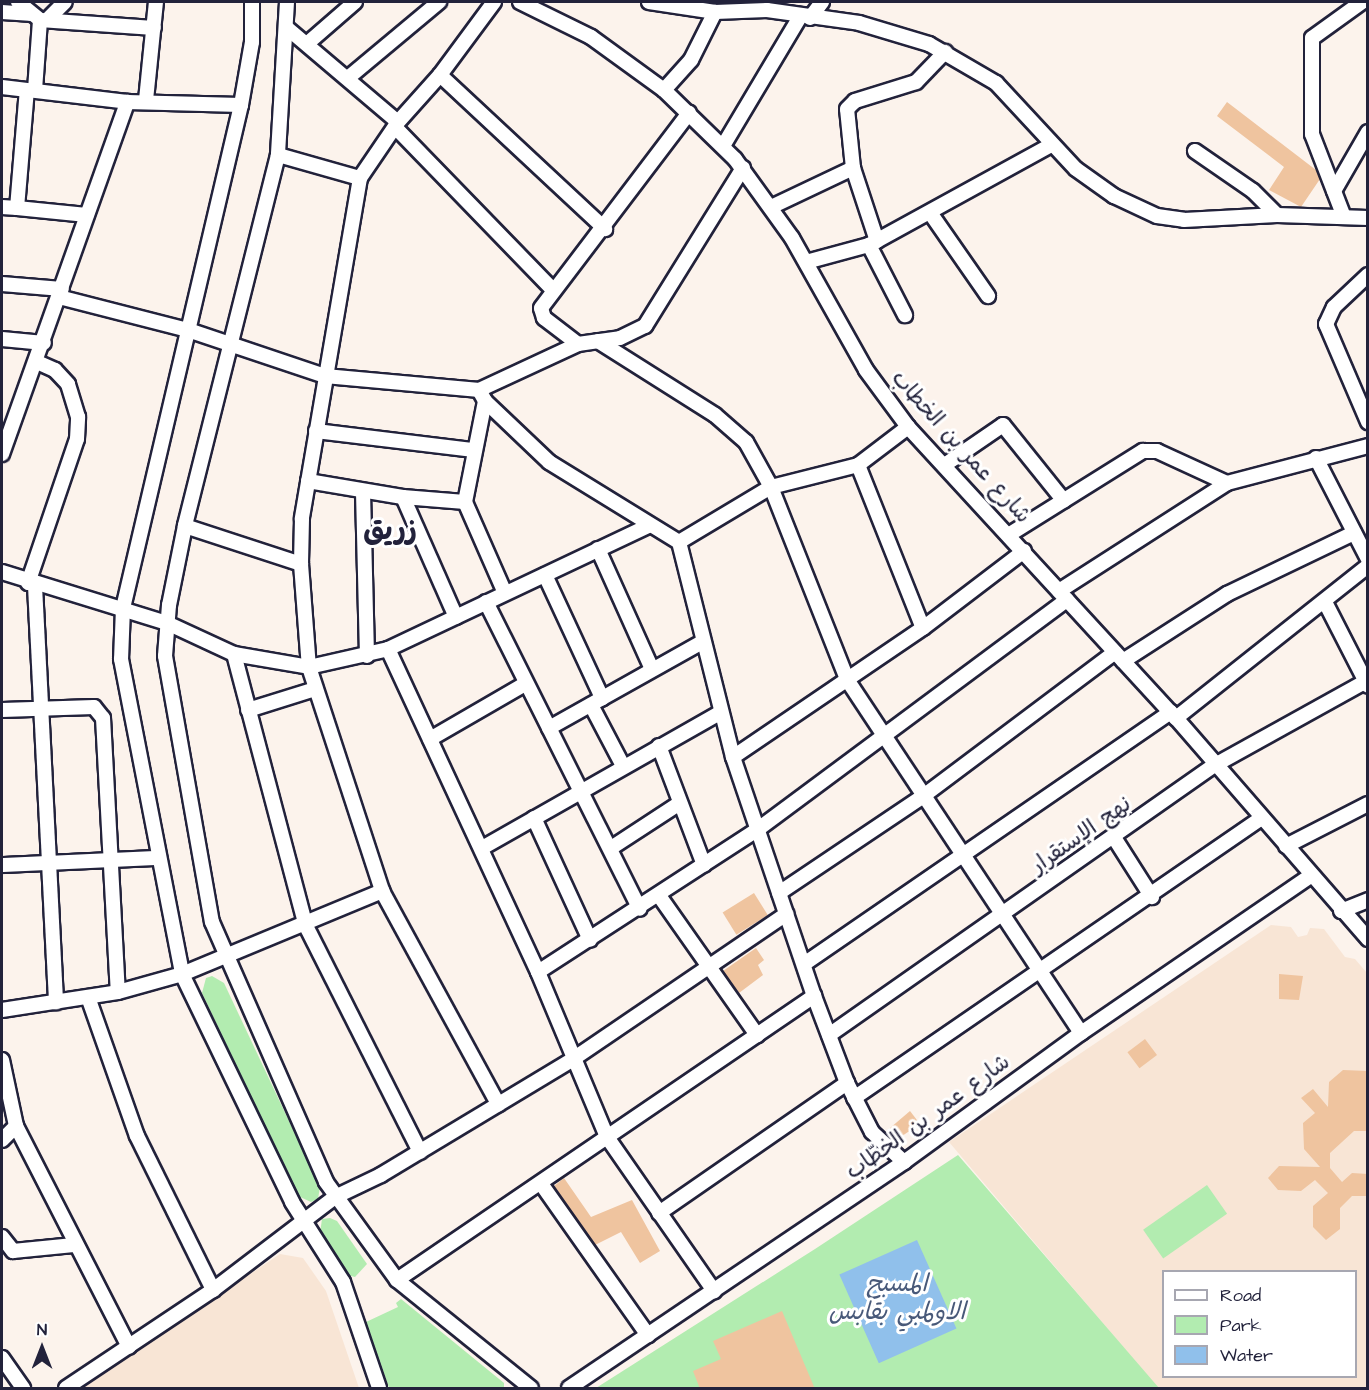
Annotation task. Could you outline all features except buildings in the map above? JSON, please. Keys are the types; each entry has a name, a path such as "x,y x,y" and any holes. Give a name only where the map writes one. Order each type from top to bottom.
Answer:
{"street":[{"path":"18,2 39,18"},
{"path":"39,18 65,2"},
{"path":"146,100 156,2"},
{"path":"252,2 252,42 241,105 192,331 123,608 122,659 182,974 302,1222 343,1282 380,1389"},
{"path":"287,2 278,155 185,526 167,623 169,679 212,922 226,958 336,1197 397,1280 531,1389"},
{"path":"309,42 355,2"},
{"path":"348,78 439,2"},
{"path":"494,2 440,75 396,124 360,178 308,482 301,564 309,667 382,891 498,1104"},
{"name":"شارع عمر بن الخطاب","path":"520,2 591,37 664,90 743,168 806,262 866,370 908,427 946,464 1173,715 1286,846 1309,877 1368,939"},
{"path":"649,2 715,12 766,10 877,27 945,52 996,83 1052,145 1113,196 1157,216 1202,220 1277,215 1368,218"},
{"path":"723,146 805,17 822,2"},
{"path":"1344,217 1312,134 1312,38 1362,2"},
{"path":"2,12 39,18 154,28"},
{"path":"664,90 691,60 715,12"},
{"path":"17,208 39,18"},
{"path":"287,28 309,42 396,124 554,291"},
{"path":"905,315 873,243 853,168 849,104 916,82 945,52"},
{"path":"440,75 605,229"},
{"path":"2,87 127,102 146,100 241,105"},
{"path":"2,454 44,343 127,102"},
{"path":"578,344 541,313 554,291 605,229 689,113"},
{"path":"1334,191 1368,132"},
{"path":"806,262 873,243 931,214 1052,145"},
{"path":"1195,151 1253,191 1277,215"},
{"path":"278,155 360,178"},
{"path":"2,284 61,293 192,331 325,376 482,396 578,344 628,336 645,326 743,168"},
{"path":"771,207 853,168"},
{"path":"2,207 87,215"},
{"path":"931,214 988,296"},
{"path":"1368,275 1334,307 1326,324 1368,422"},
{"path":"2,339 44,343"},
{"path":"598,341 732,428 757,458 771,487 848,681 922,797 1081,1033"},
{"path":"37,362 55,370 68,384 78,417 77,438 31,584 56,1002"},
{"path":"482,396 465,502 505,593"},
{"path":"482,396 549,462 648,526 679,542 702,642 733,758 814,996 847,1083 872,1132 904,1162"},
{"path":"946,464 1003,426 1064,501"},
{"path":"679,542 771,487 858,465 908,427"},
{"path":"316,431 472,450"},
{"path":"538,972 660,897 885,740 1063,596 1227,483 1368,446"},
{"path":"1010,534 1143,451 1157,451 1227,483"},
{"path":"1316,458 1368,559"},
{"path":"858,465 923,628"},
{"path":"308,482 363,492 465,502"},
{"path":"363,492 367,656"},
{"path":"403,497 456,617"},
{"path":"185,526 301,564"},
{"path":"2,572 31,584 123,608 167,623 234,654 309,667 367,656 388,649 648,526"},
{"path":"778,893 922,797 1119,656 1227,594 1354,533"},
{"path":"598,549 652,669"},
{"path":"733,758 923,628 1024,551"},
{"path":"804,964 1173,715 1325,602 1368,566"},
{"path":"545,575 623,766"},
{"path":"486,602 525,684 581,789 640,909"},
{"path":"1325,602 1366,684"},
{"path":"549,728 702,642"},
{"path":"388,649 538,972 607,1137 714,1291"},
{"path":"234,654 306,926 420,1152"},
{"path":"430,739 525,684"},
{"name":"نهج الإستقرار","path":"829,1035 1115,839 1215,765 1366,684"},
{"path":"248,710 315,689"},
{"path":"2,710 94,707 103,718 108,861 118,992"},
{"path":"482,848 581,789 720,713"},
{"path":"659,746 704,865"},
{"path":"611,848 680,803"},
{"path":"1286,846 1368,804"},
{"path":"534,818 590,940"},
{"path":"854,1098 1152,897 1261,818"},
{"path":"1115,839 1152,897"},
{"path":"2,865 159,858"},
{"name":"شارع عمر بن الخطّاب","path":"569,1389 904,1162 1081,1033 1309,877"},
{"path":"2,1010 118,992 182,974 306,926 382,891"},
{"path":"660,897 757,1035"},
{"path":"1341,911 1368,900"},
{"path":"66,1389 213,1290 336,1197 420,1152 573,1059 786,914"},
{"path":"88,996 137,1136 213,1290"},
{"path":"397,1280 542,1185 607,1137 814,996"},
{"path":"2,1060 16,1126 74,1245 129,1347"},
{"path":"659,1213 847,1083"},
{"path":"2,1140 16,1126"},
{"path":"542,1185 648,1335"},
{"path":"2,1237 13,1251 74,1245"},
{"path":"2,1358 22,1389"}],"shaded area":[{"path":"1271,925 1291,927 1298,937 1307,935 1310,928 1324,929 1345,957 1355,959 1367,973 1367,1388 1158,1388 949,1142"},
{"path":"280,1254 303,1258 326,1291 359,1388 80,1388"}],"green space":[{"path":"212,976 224,983 320,1187 318,1199 311,1202 298,1196 202,993 206,978"},
{"path":"958,1155 1159,1388 596,1388 815,1249"},
{"path":"1207,1185 1227,1214 1163,1258 1143,1230"},
{"path":"330,1218 337,1221 367,1264 355,1277 347,1275 320,1233 322,1219"},
{"path":"401,1299 504,1383 504,1388 389,1388 366,1322 398,1307 396,1303"}],"water":[{"name":"المسبح الاولمبي بقابس","path":"917,1240 956,1329 879,1363 839,1275"}],"district":[{"name":"زريق","path":"390,531"}]}
